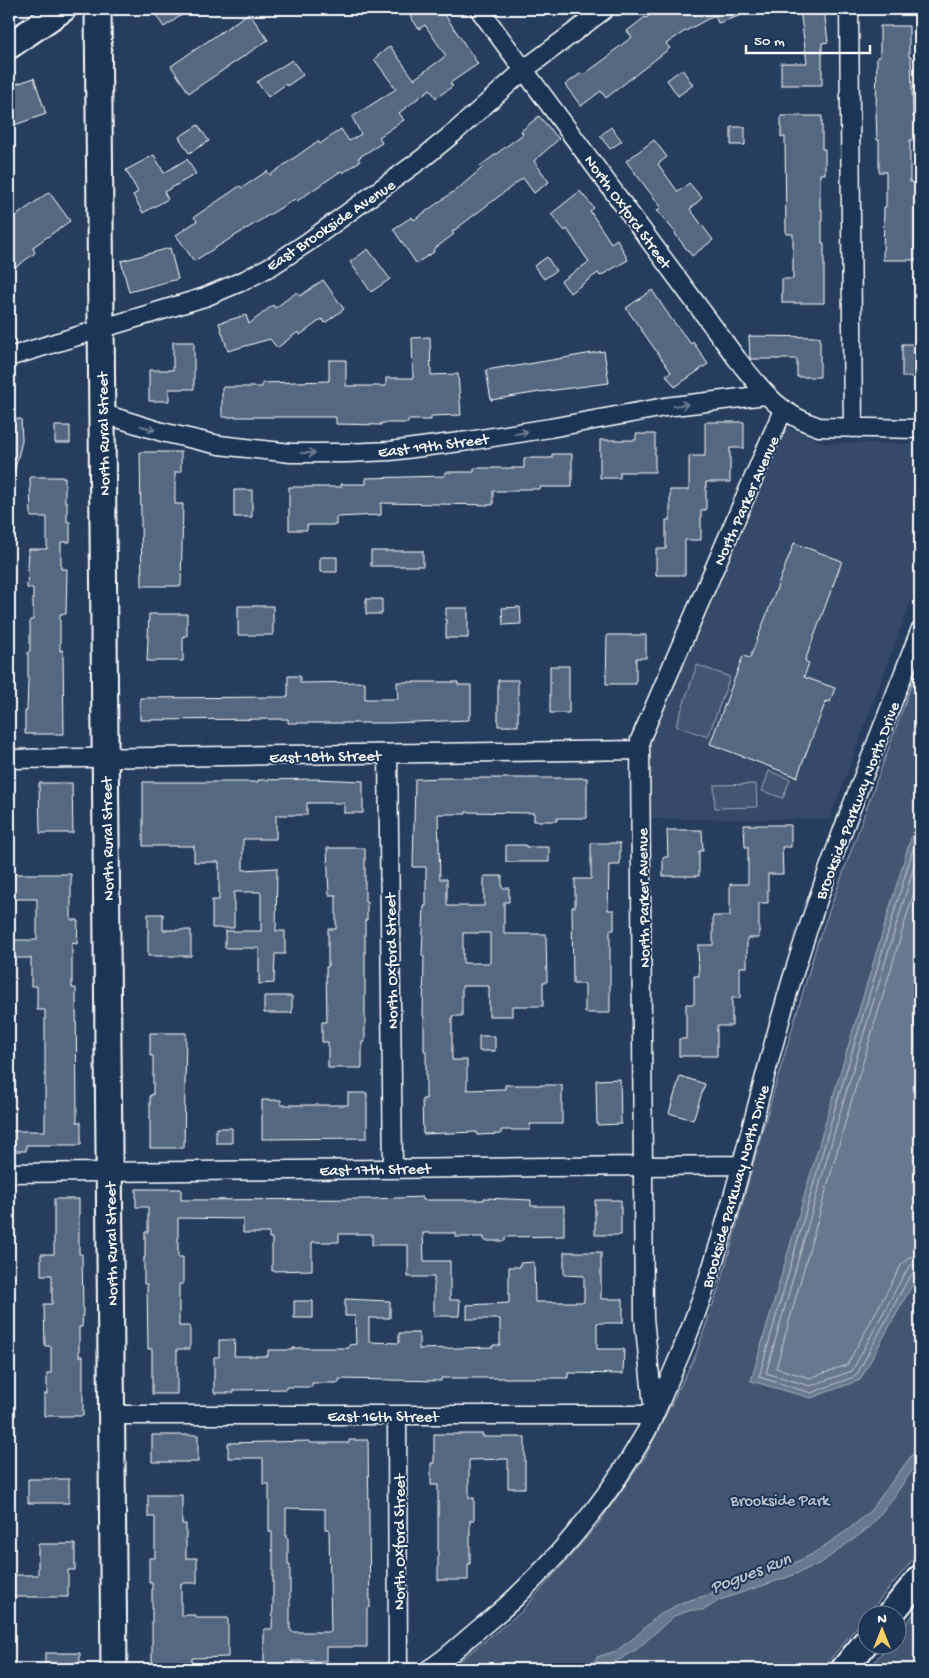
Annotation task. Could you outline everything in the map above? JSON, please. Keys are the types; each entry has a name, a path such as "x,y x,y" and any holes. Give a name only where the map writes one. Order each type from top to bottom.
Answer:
{"main road":[{"path":"9,46 63,9"},
{"name":"North Rural Street","path":"98,9 114,1669"},
{"path":"897,1606 920,1578"},
{"path":"844,1669 856,1654"}],"street":[{"name":"North Oxford Street","path":"479,9 737,359 766,395 784,410"},
{"name":"East Brookside Avenue","path":"9,357 205,296 273,265 301,247 423,158 525,69 605,9"},
{"path":"850,9 853,428"},
{"name":"East 19th Street","path":"101,413 162,432 219,445 291,453 341,453 390,451 468,441 664,407 766,395"},
{"path":"784,410 803,422 818,427 920,429"},
{"name":"North Parker Avenue","path":"654,1415 644,1318 640,740 784,410"},
{"name":"Brookside Parkway North Drive","path":"429,1669 492,1619 563,1550 617,1478 654,1415 694,1323 710,1276 792,979 833,856 920,631"},
{"name":"East 18th Street","path":"9,759 640,750"},
{"name":"North Oxford Street","path":"388,754 393,1168"},
{"name":"East 17th Street","path":"9,1173 742,1164"},
{"name":"East 16th Street","path":"112,1415 654,1415"},
{"name":"North Oxford Street","path":"397,1415 398,1669"}],"shaded area":[{"path":"788,427 824,443 920,444 920,576 830,819 649,819 649,736"}],"green space":[{"name":"Brookside Park","path":"920,662 920,1551 874,1606 856,1606 856,1628 822,1669 449,1669 521,1612 596,1527 645,1457 696,1354 724,1272 761,1135 817,944"},
{"path":"697,665 730,677 708,737 676,726"},
{"path":"769,771 790,779 783,798 762,791"},
{"path":"756,784 757,807 715,808 714,785"},
{"path":"920,1606 920,1669 868,1669 879,1656 906,1656 906,1624"}],"water":[{"path":"920,816 920,1271 860,1380 811,1398 751,1381 829,1110 909,844"},
{"path":"920,1444 920,1459 870,1527 821,1563 791,1576 720,1600 704,1610 691,1610 674,1616 637,1649 623,1658 601,1669 589,1669 597,1657 616,1651 635,1637 656,1617 680,1603 708,1595 732,1581 768,1575 811,1555 849,1529 870,1511"}],"building":[{"path":"163,9 191,9 164,27 155,14"},
{"path":"405,9 441,9 478,64 450,83 453,86 436,98 430,89 399,113 404,120 379,137 382,143 358,158 360,161 343,173 341,171 297,201 295,199 194,261 176,235 197,221 194,217 240,186 242,188 267,171 270,175 318,141 320,144 341,129 349,141 361,134 352,117 396,89 374,59 390,46 414,79 446,56 425,25 419,29"},
{"path":"659,9 753,9 754,11 718,23 715,15 682,33 666,44 670,48 606,98 601,91 581,106 565,85 581,73 583,75 612,54 632,37 627,31"},
{"path":"800,9 824,9 828,42 822,43 822,85 781,85 781,63 807,63"},
{"path":"249,13 268,40 189,93 171,66"},
{"path":"880,26 909,26 913,117 916,117 916,140 910,140 910,182 920,182 919,260 883,260 886,172 879,172 879,140 877,140 876,110 877,57 880,57"},
{"path":"292,60 303,75 268,97 257,82"},
{"path":"682,69 693,85 678,96 667,80"},
{"path":"34,78 46,114 9,127 9,91 14,89 13,85"},
{"path":"539,116 559,139 534,161 549,182 534,193 523,178 452,232 454,234 433,250 434,252 416,263 393,229 412,217 414,220 460,187 482,168 480,166 523,134 521,131"},
{"path":"781,116 822,116 822,149 825,149 825,174 820,174 820,209 822,209 822,243 824,243 824,303 782,303 782,279 793,279 793,234 786,234 785,137 781,137"},
{"path":"198,125 209,141 189,153 179,137"},
{"path":"611,127 622,141 610,149 600,136"},
{"path":"731,127 745,127 745,145 731,145"},
{"path":"654,140 667,157 658,164 678,192 689,183 702,198 690,209 713,240 692,256 657,211 661,207 626,161"},
{"path":"154,155 164,173 187,159 196,174 164,192 168,199 143,213 133,195 138,192 126,170"},
{"path":"580,191 594,208 590,211 611,243 617,239 628,260 600,276 598,273 570,293 561,281 589,262 567,229 565,231 551,214"},
{"path":"49,192 70,221 33,247 35,253 9,272 9,221"},
{"path":"170,248 178,279 129,292 121,261"},
{"path":"368,249 390,279 371,292 350,262"},
{"path":"547,257 556,271 544,279 534,266"},
{"path":"323,280 344,309 325,323 322,319 300,335 298,332 277,348 270,339 228,351 219,323 246,315 249,324 273,305 275,308 297,292 300,296"},
{"path":"652,290 670,317 691,344 693,342 708,364 675,387 666,375 671,372 626,308"},
{"path":"749,336 820,337 820,377 797,377 797,359 750,359"},
{"path":"430,337 431,375 458,374 461,415 431,416 431,420 408,420 408,423 381,423 381,425 336,424 336,417 222,417 222,387 262,387 262,383 329,381 329,360 346,360 346,386 386,386 386,378 413,378 412,338"},
{"path":"173,342 194,342 194,389 169,389 169,401 149,401 149,370 173,370"},
{"path":"902,344 920,344 920,377 902,377"},
{"path":"604,351 609,383 491,400 486,370"},
{"path":"9,419 21,419 22,441 14,473 9,473"},
{"path":"705,422 744,422 744,448 730,448 730,482 706,482 706,510 701,510 701,540 685,540 685,575 656,575 656,549 666,549 666,520 670,520 670,490 689,490 689,456 705,456"},
{"path":"55,426 70,426 70,443 55,443"},
{"path":"636,434 655,434 655,472 620,472 620,478 600,478 600,440 636,440"},
{"path":"140,452 181,452 181,472 175,472 175,504 183,504 181,586 142,586"},
{"path":"552,454 572,454 572,487 540,487 540,489 518,489 518,491 493,491 493,505 381,503 381,515 336,517 336,525 307,525 307,530 289,530 289,487 341,487 341,484 366,484 366,478 445,476 445,472 474,472 474,468 524,468 524,458 552,458"},
{"path":"30,477 65,477 65,502 67,502 67,522 70,522 70,542 61,542 61,569 67,569 66,614 60,614 60,651 63,650 64,734 25,734 30,620 33,620 33,588 27,588 29,549 47,549 47,517 31,517"},
{"path":"234,490 252,490 252,517 234,517"},
{"path":"794,543 842,561 805,661 809,663 804,677 835,688 830,702 826,701 797,777 710,744 743,656 750,658"},
{"path":"371,551 423,551 423,566 371,566"},
{"path":"320,557 337,557 337,572 320,572"},
{"path":"366,599 382,599 382,614 366,614"},
{"path":"238,606 273,606 273,635 238,635"},
{"path":"520,607 521,624 503,625 502,608"},
{"path":"446,608 468,608 468,638 446,638"},
{"path":"149,614 187,614 187,636 183,636 183,661 147,661"},
{"path":"607,635 646,635 646,658 636,658 636,684 606,684"},
{"path":"550,666 569,666 569,713 550,713"},
{"path":"288,676 300,676 300,683 365,682 365,699 398,699 397,682 458,682 458,685 471,685 471,715 469,715 469,720 389,723 288,723 288,719 140,720 140,698 288,697"},
{"path":"498,680 518,680 518,726 498,726"},
{"path":"587,778 587,818 557,818 557,821 534,821 534,813 466,812 466,814 438,814 440,879 447,879 447,906 484,906 484,876 502,876 502,888 509,888 509,902 504,902 504,934 546,934 547,982 543,982 543,1006 512,1006 512,1016 489,1016 489,986 462,986 462,1016 452,1016 452,1060 467,1060 467,1090 505,1089 505,1085 562,1085 562,1124 530,1124 530,1130 501,1130 501,1134 477,1135 477,1132 423,1134 422,1099 426,1099 426,1051 424,1051 423,1016 424,956 422,956 424,906 426,906 426,867 413,867 415,779","holes":["463,933 490,933 490,963 463,963"]},
{"path":"315,779 363,781 363,813 344,813 344,803 307,803 307,815 276,815 276,839 243,839 243,870 277,868 276,931 285,931 285,954 275,954 274,983 259,984 259,948 225,948 225,931 261,931 260,892 234,892 234,928 212,928 212,900 219,900 219,862 194,862 194,846 143,846 143,782 258,782 258,780"},
{"path":"39,783 72,783 73,833 40,833"},
{"path":"744,825 791,825 791,847 782,847 783,874 768,874 768,903 759,903 759,938 747,938 747,967 740,967 740,998 732,998 732,1026 717,1026 717,1056 679,1056 679,1039 686,1039 686,1004 694,1004 694,976 699,976 698,945 713,945 713,916 730,916 730,884 748,884 748,847 745,847"},
{"path":"667,830 702,830 703,851 699,851 699,876 663,876 663,857 668,857"},
{"path":"591,843 620,843 620,865 609,865 608,910 614,910 614,930 610,930 610,1013 585,1013 585,984 573,984 572,907 575,907 575,879 591,879"},
{"path":"506,845 549,847 549,862 506,862"},
{"path":"327,848 365,848 367,920 365,920 365,1042 362,1042 362,1068 328,1068 328,1042 322,1042 322,1022 327,1022 326,967 328,967 328,929 336,929 336,895 329,895"},
{"path":"9,874 71,874 71,920 78,920 77,944 72,943 72,988 76,988 77,1122 81,1122 81,1145 26,1145 26,1151 12,1151 12,1131 45,1131 45,1010 37,1010 37,986 31,986 31,958 12,958 12,940 37,940 37,899 9,899"},
{"path":"148,914 163,914 163,930 191,930 191,956 148,956"},
{"path":"264,996 292,996 292,1013 264,1013"},
{"path":"150,1033 186,1033 184,1148 150,1148 150,1095 153,1095 153,1056 150,1056"},
{"path":"479,1036 495,1036 495,1051 479,1051"},
{"path":"680,1076 705,1084 693,1120 669,1113"},
{"path":"620,1079 621,1124 597,1125 596,1080"},
{"path":"348,1093 367,1093 367,1138 262,1139 262,1100 281,1100 281,1105 348,1105"},
{"path":"216,1128 232,1128 232,1143 216,1143"},
{"path":"136,1189 181,1189 181,1200 423,1197 423,1200 484,1200 484,1198 531,1200 531,1206 564,1206 564,1236 505,1237 505,1241 484,1241 484,1237 456,1237 456,1233 423,1233 424,1261 450,1261 450,1300 460,1300 459,1316 434,1316 434,1277 408,1277 408,1245 372,1245 372,1234 339,1234 339,1242 312,1242 312,1270 272,1271 272,1238 269,1238 269,1233 243,1233 243,1219 178,1218 178,1257 183,1257 183,1284 179,1284 179,1326 190,1326 190,1349 177,1349 177,1394 152,1394 152,1349 148,1349 147,1284 144,1284 145,1232 148,1232 148,1207 136,1207"},
{"path":"54,1199 79,1199 79,1254 82,1254 83,1310 82,1327 79,1327 79,1356 83,1356 83,1416 44,1416 44,1394 47,1394 47,1373 51,1373 51,1346 45,1346 44,1304 52,1304 52,1275 41,1275 41,1254 54,1254"},
{"path":"595,1200 621,1200 621,1235 595,1235"},
{"path":"564,1252 601,1252 601,1299 623,1299 623,1323 597,1323 597,1349 624,1349 623,1374 568,1373 568,1378 441,1378 441,1381 339,1379 339,1383 312,1383 312,1387 234,1390 234,1393 214,1393 214,1357 219,1357 219,1340 235,1340 234,1356 268,1356 268,1350 349,1348 349,1345 356,1344 355,1316 345,1316 345,1299 390,1301 390,1318 369,1318 369,1342 399,1343 399,1333 419,1333 419,1349 493,1347 493,1345 500,1345 500,1319 467,1319 467,1305 509,1303 509,1267 520,1267 520,1263 534,1262 535,1302 584,1302 584,1276 564,1275"},
{"path":"294,1301 313,1301 313,1318 294,1318"},
{"path":"434,1434 483,1434 483,1437 525,1437 525,1488 508,1488 508,1459 469,1460 469,1498 474,1498 474,1520 470,1520 468,1580 438,1580 438,1485 431,1485 431,1463 434,1463"},
{"path":"152,1435 198,1435 198,1462 152,1462"},
{"path":"349,1440 368,1440 370,1607 367,1608 367,1647 326,1647 326,1661 292,1661 292,1669 264,1669 264,1629 272,1629 273,1602 273,1551 272,1532 269,1532 269,1484 263,1484 263,1458 228,1458 228,1443 310,1441 310,1443 349,1443","holes":["286,1508 325,1509 325,1529 329,1529 331,1632 292,1632 290,1629 290,1565 288,1565 288,1538 286,1538"]},
{"path":"28,1479 69,1479 69,1503 28,1503"},
{"path":"148,1495 182,1495 182,1524 186,1524 186,1558 197,1558 197,1583 181,1583 181,1615 196,1615 196,1618 228,1618 228,1657 192,1658 192,1667 152,1667 152,1583 149,1583 149,1558 155,1558 155,1517 148,1517"},
{"path":"38,1544 75,1544 75,1570 68,1570 68,1597 13,1597 13,1575 38,1575"},
{"path":"45,1653 80,1653 80,1669 45,1669"}],"railway":[{"path":"9,13 15,9"}],"water label":[{"name":"Pogues Run","path":"750,1572"}]}
